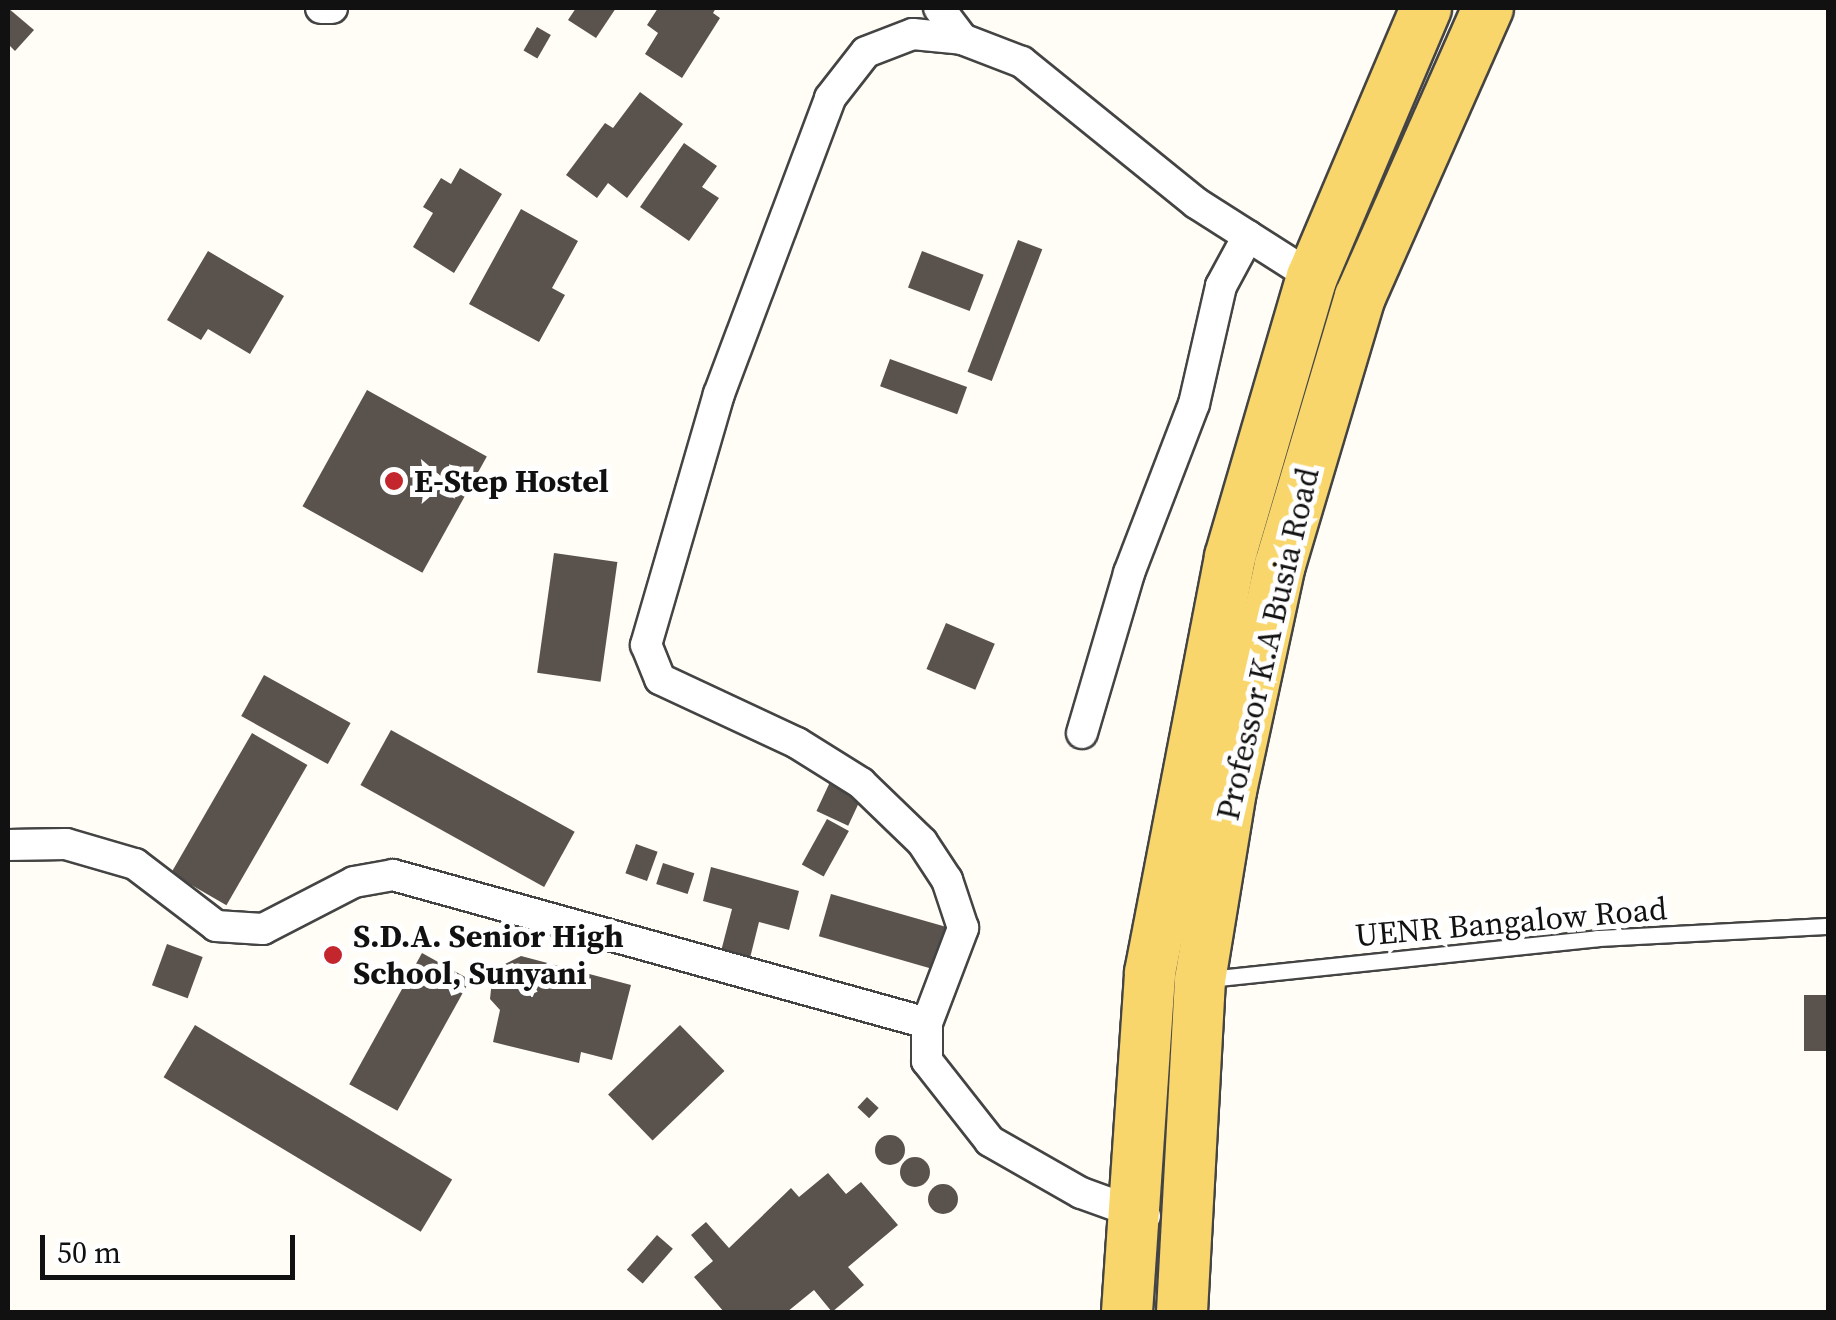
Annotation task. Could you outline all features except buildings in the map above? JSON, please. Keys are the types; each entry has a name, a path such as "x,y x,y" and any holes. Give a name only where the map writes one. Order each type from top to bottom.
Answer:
{"main road":[{"name":"Professor K.A Busia Road","path":"1127,1312 1150,974 1183,779 1230,557 1312,277 1426,8"},
{"name":"Professor K.A Busia Road","path":"1182,1312 1200,980 1280,565 1322,413 1360,298 1488,8"},
{"path":"1139,1136 1191,1138"}],"street":[{"path":"321,8 332,8"},
{"path":"939,8 962,38"},
{"path":"1185,1220 1134,1215 990,1141 927,1061 927,1023 963,928 947,880 922,842 861,783 797,743 660,678 646,645 720,394 830,98 866,52 913,34 962,38 1022,62 1196,203 1312,277"},
{"path":"1082,733 1128,574 1194,404 1221,286 1248,236"},
{"path":"8,844 66,844 136,864 216,926 262,929 354,882 393,875 927,1023"}],"lane":[{"name":"UENR Bangalow Road","path":"1200,980 1597,938 1828,926"}],"place":[{"name":"E-Step Hostel","path":"394,481"},
{"name":"S.D.A. Senior High School, Sunyani","path":"333,955"}]}
